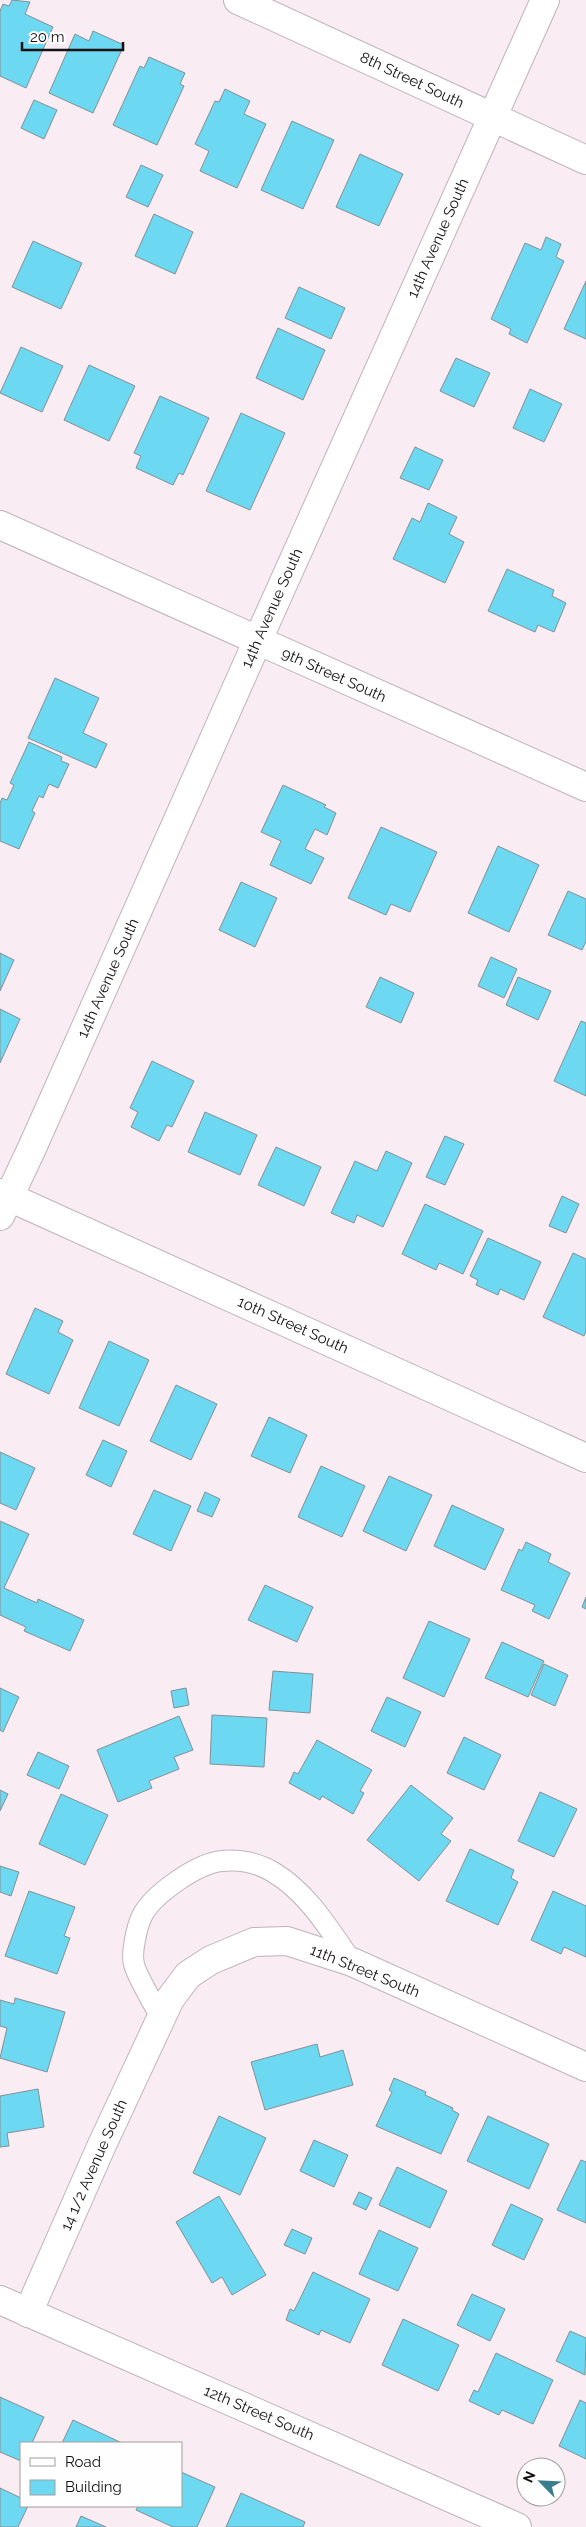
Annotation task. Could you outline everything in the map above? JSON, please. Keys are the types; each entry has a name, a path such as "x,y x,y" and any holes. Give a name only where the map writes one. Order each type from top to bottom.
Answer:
{"street":[{"name":"8th Street South","path":"238,0 586,160"},
{"name":"14th Avenue South","path":"3,1202 545,0"},
{"name":"9th Street South","path":"0,525 257,642 586,787"},
{"name":"10th Street South","path":"3,1202 586,1458"},
{"name":"11th Street South","path":"161,2018 170,1999 188,1976 211,1960 254,1942 287,1941 352,1962 586,2067"},
{"name":"14 1/2 Avenue South","path":"28,2313 101,2146 161,2018"},
{"name":"12th Street South","path":"0,2300 438,2490 517,2527"}],"lane":[{"path":"161,2018 134,1964 136,1938 142,1915 163,1892 189,1873 220,1861 245,1861 272,1871 299,1890 352,1962"}],"building":[{"path":"12,0 30,2 25,14 53,27 26,88 0,76 0,11 3,4 9,6"},
{"path":"93,31 124,45 93,113 49,93 75,34 89,41"},
{"path":"149,57 185,73 180,84 184,86 157,145 113,125 140,66 144,68"},
{"path":"225,89 250,101 244,114 266,124 237,188 200,171 209,151 195,144 215,101 219,102"},
{"path":"34,100 57,110 44,139 21,128"},
{"path":"292,121 334,140 303,209 261,190"},
{"path":"360,154 403,174 379,226 336,207"},
{"path":"141,165 163,175 148,207 126,197"},
{"path":"154,214 193,232 175,274 135,256"},
{"path":"546,237 561,244 556,257 564,261 527,343 509,334 511,329 491,319 525,243 541,250"},
{"path":"33,241 82,263 61,309 12,287"},
{"path":"586,281 586,339 564,329"},
{"path":"299,287 345,308 331,339 285,318"},
{"path":"278,328 325,350 303,400 256,378"},
{"path":"21,347 63,366 42,412 0,393"},
{"path":"456,358 490,373 474,407 440,391"},
{"path":"89,365 135,386 109,441 64,420"},
{"path":"530,389 562,404 544,442 513,428"},
{"path":"160,396 209,418 183,475 179,473 173,485 136,468 141,456 134,453"},
{"path":"241,413 285,433 250,510 206,491"},
{"path":"415,447 443,460 429,490 400,478"},
{"path":"428,503 457,517 449,534 464,542 445,583 393,559 412,518 420,522"},
{"path":"507,569 554,590 552,596 566,603 554,632 538,625 535,632 488,611"},
{"path":"55,678 99,698 83,733 107,744 96,768 28,738"},
{"path":"29,742 62,757 61,761 69,764 58,788 49,784 43,798 39,796 32,811 35,813 19,849 0,841 0,803 2,798 7,800 14,785 10,783"},
{"path":"283,785 326,805 324,807 336,813 327,835 315,829 305,849 324,858 311,884 270,865 281,841 261,832"},
{"path":"381,827 437,852 410,912 391,904 386,915 348,898"},
{"path":"498,846 539,865 509,932 468,913"},
{"path":"241,882 277,898 255,947 219,930"},
{"path":"568,891 586,899 586,941 582,950 548,935"},
{"path":"0,953 14,960 0,991"},
{"path":"491,957 517,969 504,998 478,986"},
{"path":"380,977 414,993 401,1023 366,1007"},
{"path":"518,977 551,991 538,1020 506,1005"},
{"path":"0,1009 20,1019 0,1063"},
{"path":"581,1021 586,1023 586,1096 554,1081"},
{"path":"152,1061 194,1081 172,1127 167,1125 159,1141 131,1127 138,1112 130,1108"},
{"path":"205,1112 257,1135 240,1175 188,1152"},
{"path":"445,1136 464,1144 445,1185 426,1177"},
{"path":"276,1147 321,1167 304,1206 258,1185"},
{"path":"386,1151 412,1163 383,1227 357,1215 354,1223 331,1213 355,1161 377,1171"},
{"path":"562,1196 579,1204 566,1233 549,1226"},
{"path":"425,1204 483,1231 463,1274 439,1263 436,1270 402,1254"},
{"path":"488,1238 541,1262 524,1300 500,1289 498,1295 476,1285 478,1280 470,1276"},
{"path":"573,1253 586,1259 586,1331 584,1336 543,1317"},
{"path":"35,1308 63,1321 58,1332 73,1340 49,1394 6,1374"},
{"path":"109,1341 149,1360 119,1426 79,1408"},
{"path":"176,1385 217,1404 191,1460 150,1441"},
{"path":"269,1417 307,1435 290,1473 251,1456"},
{"path":"103,1440 127,1451 111,1487 86,1475"},
{"path":"0,1452 35,1468 16,1510 0,1503"},
{"path":"321,1466 365,1486 342,1537 298,1517"},
{"path":"389,1476 432,1495 406,1551 363,1531"},
{"path":"154,1490 191,1506 171,1551 133,1534"},
{"path":"205,1492 220,1499 212,1517 197,1511"},
{"path":"452,1505 504,1529 485,1570 434,1546"},
{"path":"0,1521 29,1534 4,1588 37,1603 38,1599 84,1620 70,1651 24,1631 26,1627 0,1615"},
{"path":"526,1542 551,1554 548,1562 570,1573 549,1619 532,1611 535,1605 501,1590 519,1549 522,1551"},
{"path":"265,1585 313,1607 297,1642 248,1620"},
{"path":"586,1597 586,1609 582,1607"},
{"path":"429,1621 470,1639 444,1697 403,1678"},
{"path":"502,1642 544,1661 528,1697 485,1678"},
{"path":"544,1664 568,1675 555,1706 531,1695"},
{"path":"273,1671 313,1674 310,1713 269,1710"},
{"path":"0,1688 19,1697 3,1732 0,1730"},
{"path":"186,1688 189,1705 174,1708 171,1691"},
{"path":"387,1697 421,1712 405,1747 371,1731"},
{"path":"212,1715 267,1718 264,1767 210,1764"},
{"path":"179,1716 193,1750 174,1757 179,1769 149,1781 152,1788 118,1802 97,1750"},
{"path":"464,1737 501,1755 484,1790 447,1773"},
{"path":"317,1740 372,1770 360,1791 364,1793 353,1814 322,1796 320,1800 289,1783 294,1772 298,1774"},
{"path":"38,1752 69,1766 59,1789 27,1775"},
{"path":"411,1785 453,1818 441,1834 451,1841 419,1881 367,1840"},
{"path":"0,1790 8,1794 0,1811"},
{"path":"540,1792 577,1809 554,1857 518,1841"},
{"path":"61,1794 108,1815 85,1865 39,1844"},
{"path":"470,1849 514,1870 511,1878 518,1882 498,1925 446,1901"},
{"path":"0,1866 19,1872 11,1896 0,1892"},
{"path":"29,1891 75,1907 64,1936 70,1938 57,1974 5,1956"},
{"path":"553,1891 586,1906 586,1957 564,1947 561,1954 531,1940"},
{"path":"15,1998 65,2012 47,2072 0,2058 7,2028 0,2026 0,2000 14,2004"},
{"path":"317,2044 320,2057 343,2050 353,2085 265,2110 251,2062"},
{"path":"394,2078 426,2092 425,2095 453,2108 452,2110 459,2114 441,2154 376,2126 392,2092 389,2090"},
{"path":"38,2089 44,2127 7,2133 9,2146 0,2147 0,2096"},
{"path":"219,2116 266,2138 240,2195 193,2173"},
{"path":"488,2116 549,2144 529,2189 467,2161"},
{"path":"314,2140 348,2155 334,2187 300,2171"},
{"path":"581,2160 586,2162 586,2223 557,2210"},
{"path":"397,2167 447,2191 430,2228 379,2205"},
{"path":"359,2192 372,2198 366,2210 353,2204"},
{"path":"219,2196 266,2275 232,2295 222,2277 212,2283 176,2222"},
{"path":"511,2204 543,2219 524,2260 492,2245"},
{"path":"292,2229 312,2238 305,2254 284,2245"},
{"path":"379,2230 418,2248 398,2291 359,2274"},
{"path":"313,2272 370,2299 350,2343 321,2330 319,2335 286,2320 290,2309 294,2311"},
{"path":"472,2294 505,2309 490,2341 457,2325"},
{"path":"403,2319 459,2345 438,2391 382,2365"},
{"path":"570,2331 586,2338 585,2375 556,2361"},
{"path":"496,2353 553,2380 533,2424 502,2410 499,2415 469,2401 474,2390 478,2392"},
{"path":"0,2397 44,2417 32,2442 20,2442 20,2461 0,2452"},
{"path":"580,2400 586,2403 586,2459 559,2446"},
{"path":"73,2420 120,2442 62,2442"},
{"path":"182,2472 215,2487 197,2527 173,2527 136,2510 138,2507 182,2507"},
{"path":"0,2488 20,2498 20,2507 28,2507 18,2527 0,2527"},
{"path":"241,2493 305,2522 303,2527 226,2527"},
{"path":"81,2516 106,2527 76,2527"}]}
